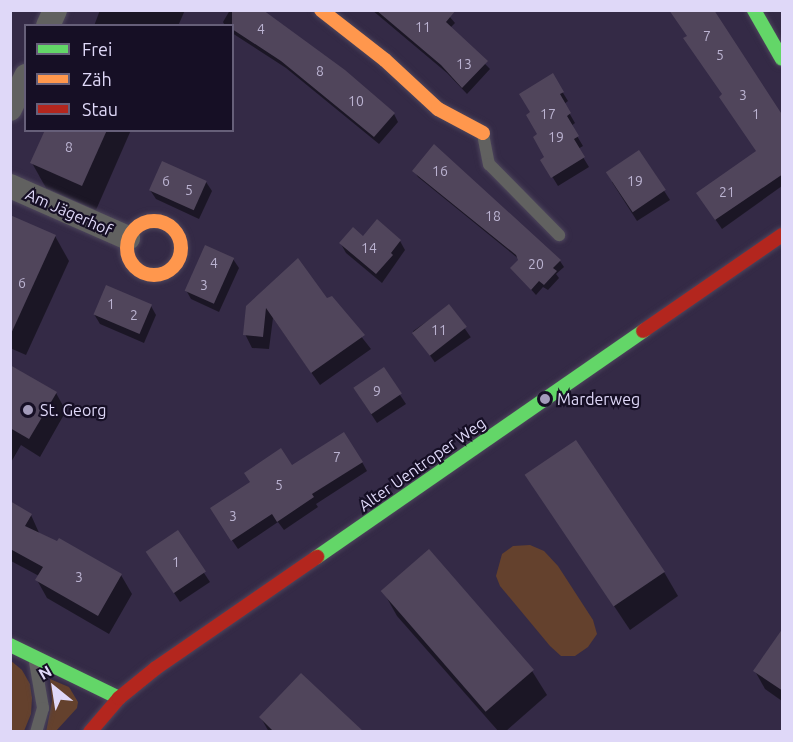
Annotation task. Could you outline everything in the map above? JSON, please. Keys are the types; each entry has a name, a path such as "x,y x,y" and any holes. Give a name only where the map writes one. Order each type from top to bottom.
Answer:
{"street":[{"path":"49,24 55,10"},
{"path":"321,10 385,60 438,110 483,133"},
{"path":"754,10 783,58"},
{"path":"10,110 24,80"},
{"name":"Am Jägerhof","path":"10,186 128,238"},
{"name":"Am Jägerhof","path":"156,221 165,224 177,234 180,242 179,259 171,270 160,275 149,275 135,269 128,259 128,238 141,224 156,221"},
{"name":"Alter Uentroper Weg","path":"90,732 119,698 156,668 783,235"},
{"path":"10,645 119,698"}],"lane":[{"path":"483,133 489,164 559,235"},
{"path":"32,655 40,683 42,708 36,732"}],"shaded area":[{"path":"530,545 544,551 558,566 593,620 597,634 588,647 575,656 561,656 550,646 500,586 496,576 502,554 513,546"},
{"path":"10,660 22,670 30,684 31,714 24,731 11,731"},
{"path":"50,679 69,687 78,702 77,708 56,731 46,732 52,701"}],"building":[{"path":"232,10 263,10 345,70 395,113 374,137 281,61 234,30 234,24 232,24"},
{"path":"376,10 456,10 446,22 488,61 462,88 441,65"},
{"path":"669,10 714,10 783,116 783,174 715,220 696,193 756,151 719,97 722,94 683,38 687,36"},
{"path":"553,73 564,92 560,94 571,113 567,116 579,136 574,139 585,157 551,178 540,160 544,157 533,137 537,134 526,115 530,112 519,94"},
{"path":"44,132 106,132 82,186 30,163"},
{"path":"434,144 561,260 553,268 557,271 544,285 539,281 531,290 510,268 518,260 516,255 412,171"},
{"path":"639,150 666,190 633,212 606,172"},
{"path":"162,161 207,181 194,210 149,190"},
{"path":"10,215 56,235 10,336"},
{"path":"377,219 401,240 391,253 393,255 376,274 339,243 353,227 363,236"},
{"path":"205,245 234,258 214,304 185,291"},
{"path":"298,258 327,298 332,296 365,335 311,373 266,308 263,337 243,335 246,306"},
{"path":"106,285 152,305 140,334 93,314"},
{"path":"449,304 467,327 430,356 412,333"},
{"name":"St. Georg","path":"10,365 57,392 29,439 10,428"},
{"path":"384,367 402,394 371,414 353,388"},
{"path":"344,432 363,462 312,494 314,497 277,522 272,514 231,541 210,508 250,482 244,473 281,448 292,465"},
{"path":"576,440 665,572 614,606 525,475"},
{"path":"10,501 32,514 25,526 57,541 59,538 122,574 98,616 35,580 43,567 12,550 10,552"},
{"path":"178,530 206,571 174,593 146,552"},
{"path":"429,549 534,670 486,712 381,591"},
{"path":"783,628 783,691 753,671"},
{"path":"301,673 364,732 274,732 259,717"}],"traffic: fast":[{"path":"754,10 782,59"},
{"path":"317,557 643,331"},
{"path":"10,645 119,698"}],"traffic: slow":[{"path":"321,10 385,60 438,109 483,133"},
{"path":"149,221 159,221 169,225 177,233 181,248 177,263 169,271 159,275 149,275 139,271 131,263 127,253 127,243 131,233 139,225 149,221"}],"traffic: jam":[{"path":"643,331 782,235"},
{"path":"90,732 119,698 156,668 317,557"}],"place":[{"name":"Marderweg","path":"545,399"},
{"name":"St. Georg","path":"28,410"}]}
